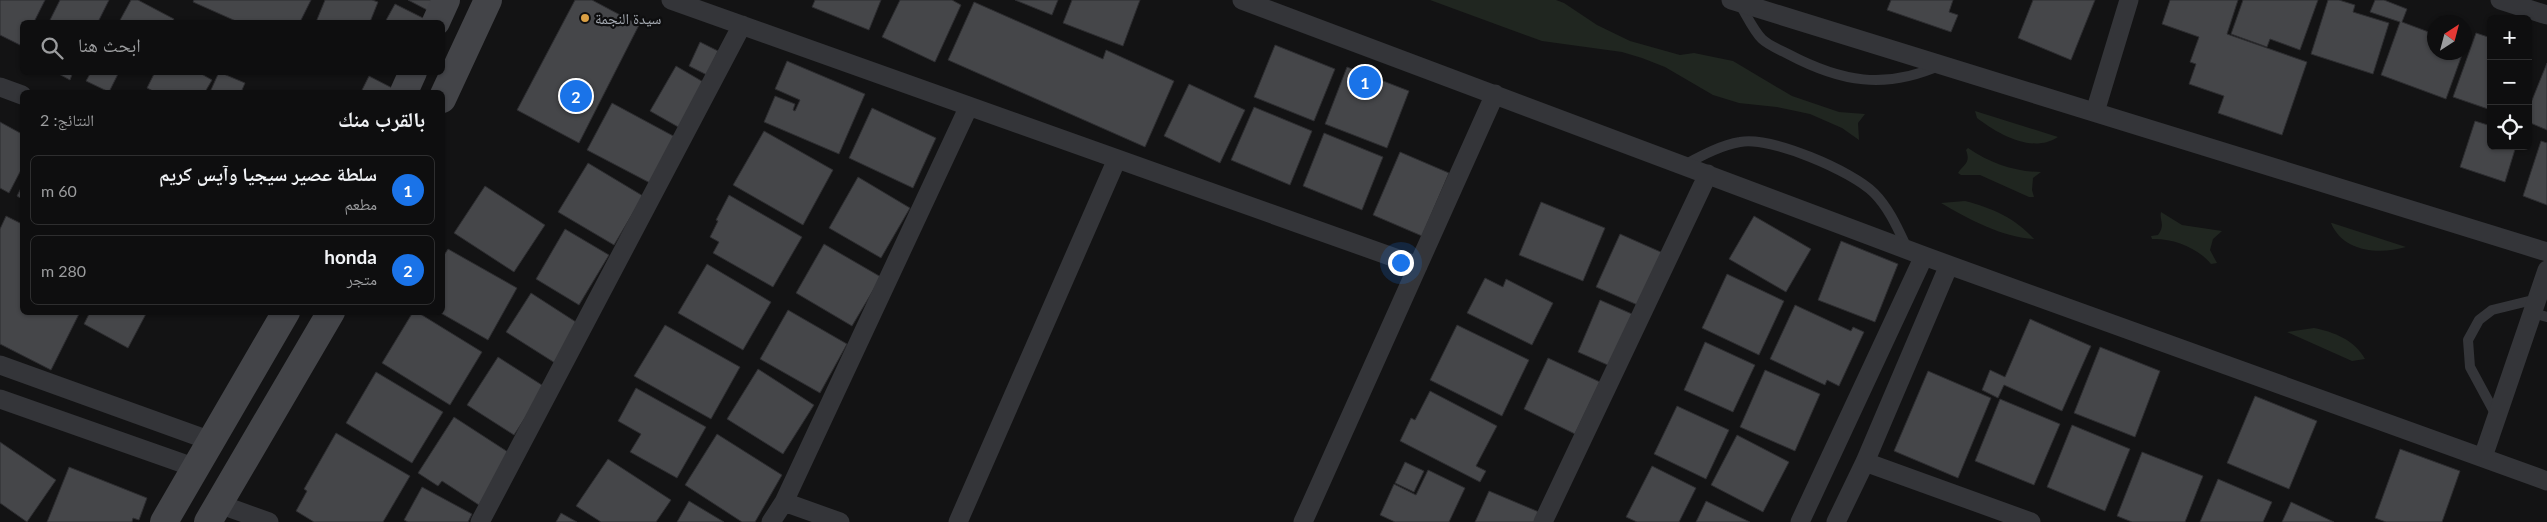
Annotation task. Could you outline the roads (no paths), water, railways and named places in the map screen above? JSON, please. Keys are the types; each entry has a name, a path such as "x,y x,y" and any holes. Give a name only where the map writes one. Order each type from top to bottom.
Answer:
{"main road":[{"path":"437,20 446,0"},
{"path":"445,93 488,0"},
{"path":"405,90 412,75"},
{"path":"164,522 284,315"},
{"path":"213,513 329,315"}],"street":[{"path":"671,0 1418,266"},
{"path":"1242,0 1916,253 2547,481"},
{"path":"2095,112 2129,0"},
{"path":"2500,0 2547,15"},
{"path":"1735,1 2547,252"},
{"path":"480,522 742,25"},
{"path":"0,87 20,94"},
{"path":"1303,522 1495,94"},
{"path":"771,522 784,502 969,106"},
{"path":"958,522 1118,159"},
{"path":"1543,522 1708,174"},
{"path":"1800,522 1916,253"},
{"path":"1836,522 1865,462 1949,265"},
{"path":"2483,457 2539,310 2547,270"},
{"path":"0,365 211,441"},
{"path":"0,399 196,468"},
{"path":"1865,462 2031,522"},
{"path":"784,502 840,522"},
{"path":"213,513 269,522"}],"lane":[{"path":"1735,1 1762,40 1799,60 1842,77 1883,82 1920,74 1942,65"},
{"path":"1684,165 1741,141 1772,145 1807,155 1840,171 1873,192 1916,253"},
{"path":"2497,418 2470,367 2468,340 2479,320 2492,310 2539,310"}],"place":[{"name":"سيدة النجمة","path":"585,18"},
{"name":"سلطة عصير سيجيا وآيس كريم","path":"1365,82"},
{"name":"honda","path":"576,96"}]}
